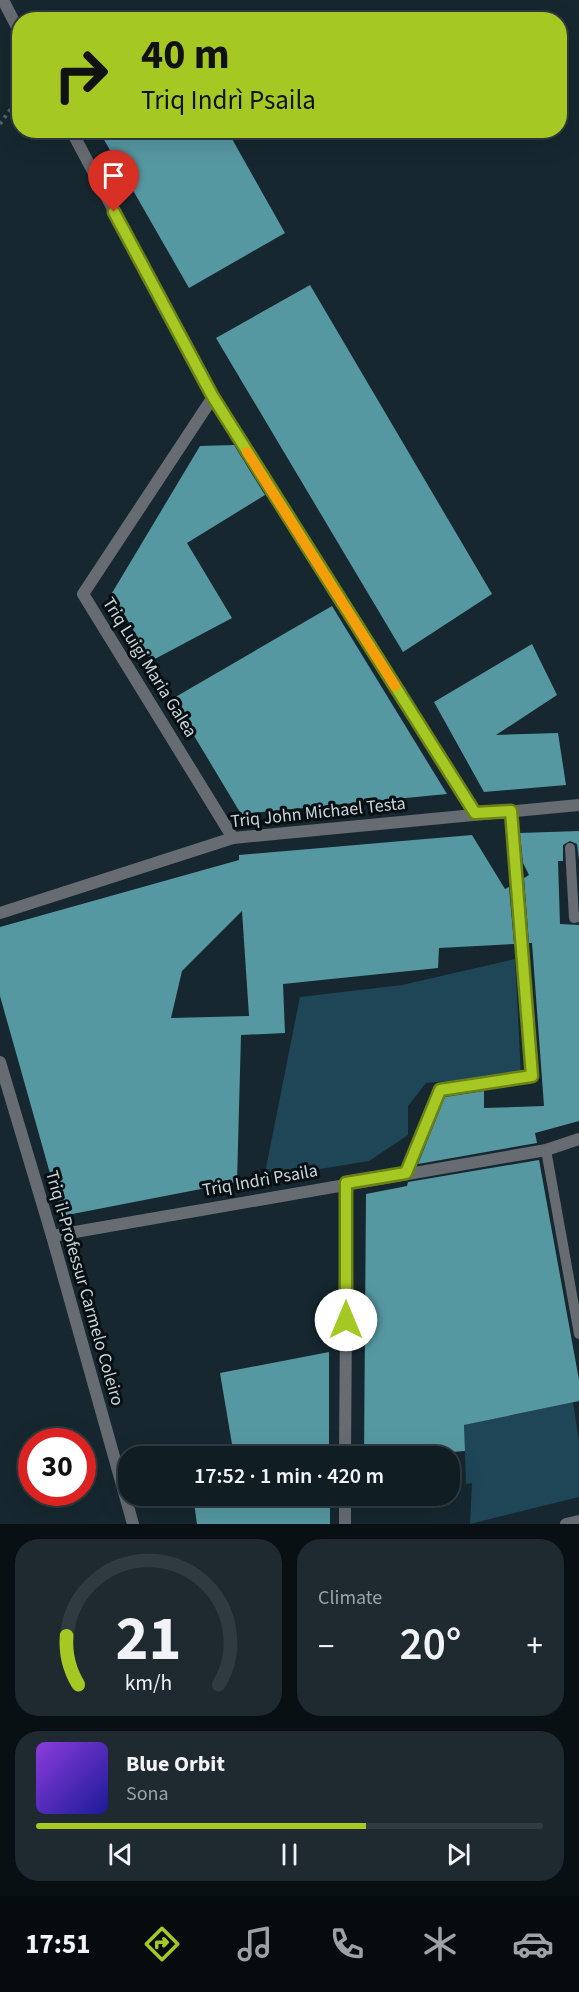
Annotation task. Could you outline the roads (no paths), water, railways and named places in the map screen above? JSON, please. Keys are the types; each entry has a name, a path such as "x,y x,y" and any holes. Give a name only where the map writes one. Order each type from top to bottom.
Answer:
{"street":[{"path":"3,0 12,17"},
{"path":"74,138 213,397 475,813"},
{"name":"Triq Luigi Maria Galea","path":"213,397 83,594 233,838"},
{"name":"Triq John Michael Testa","path":"0,913 233,838 475,813 579,805"},
{"name":"Triq il-Professur Carmelo Coleiro","path":"0,1062 52,1236 133,1524"},
{"name":"Triq Indrì Psaila","path":"52,1236 546,1150 579,1139"},
{"path":"345,1446 346,1183"},
{"path":"345,1506 345,1524"},
{"path":"566,1524 579,1521"}],"lane":[{"path":"406,1173 440,1090 532,1076 511,811"},
{"path":"570,848 574,918 579,917"},
{"path":"546,1150 579,1334"}]}
